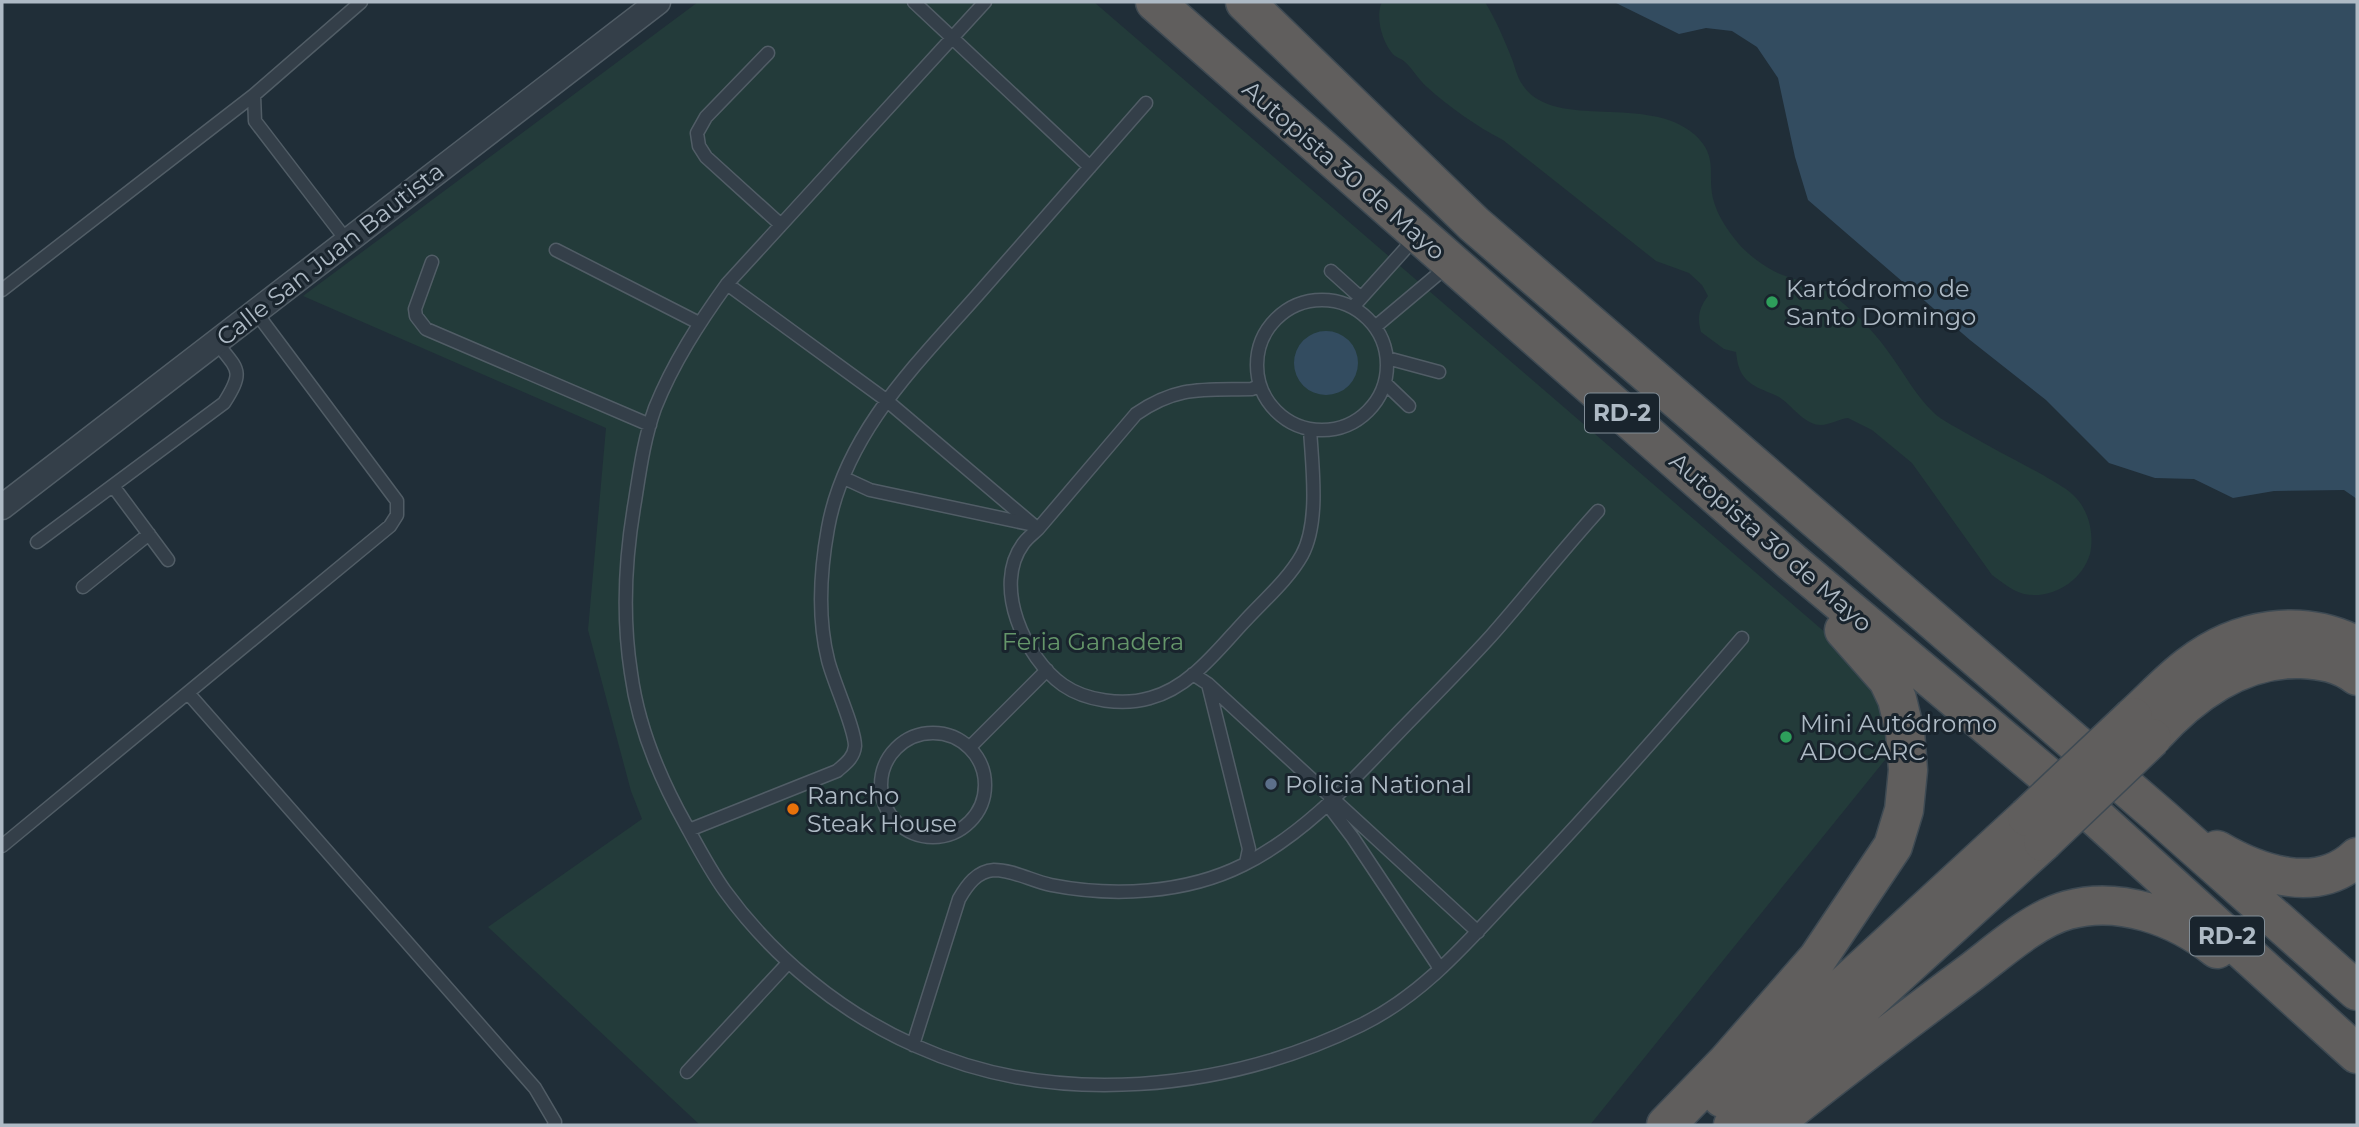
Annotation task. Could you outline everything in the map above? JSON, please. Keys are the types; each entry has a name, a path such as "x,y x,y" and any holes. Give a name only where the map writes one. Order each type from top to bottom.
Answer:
{"highway":[{"name":"Autopista 30 de Mayo","path":"1155,2 1792,562 2096,817 2357,1055"},
{"name":"Autopista 30 de Mayo","path":"1245,2 1474,225 2162,818 2357,991"},
{"path":"1666,1125 1818,958 1893,846 1904,810 1908,770 1905,732 1897,699 1888,680 1792,562"},
{"path":"1733,1125 2035,829 2143,728 2189,666 2218,646 2246,635 2276,630 2309,629 2339,637 2357,646"},
{"path":"2143,728 2172,715 2219,679 2247,666 2279,659 2326,660 2357,676"},
{"path":"2162,818 2243,865 2280,876 2314,877 2348,866 2357,857"},
{"path":"1691,1125 2035,829"},
{"path":"1772,1125 2042,920 2066,910 2090,906 2147,911 2201,936 2357,1055"}],"street":[{"name":"Calle San Juan Bautista","path":"2,507 658,2"}],"lane":[{"path":"2,289 254,95 361,2"},
{"path":"914,2 1090,167"},
{"path":"985,2 727,284 690,336 642,449 629,536 625,591 626,633 640,717 654,761 689,830 724,890 788,963 869,1021 913,1045 974,1067 1031,1081 1087,1086 1174,1080 1276,1059 1367,1022 1406,998 1439,970 1611,790 1742,638"},
{"path":"768,53 706,117 696,133 699,146 706,157 780,224"},
{"path":"254,95 255,121 346,241"},
{"path":"689,830 837,771 850,761 855,747 852,732 828,660 821,625 820,593 828,526 836,495 859,444 886,400 1146,103"},
{"path":"1357,302 1417,235"},
{"path":"556,250 699,323"},
{"path":"432,262 415,309 416,316 426,329 650,425"},
{"path":"1375,327 1451,264"},
{"path":"1331,271 1357,302 1383,342 1387,358 1385,383 1374,405 1356,421 1334,429 1310,429 1288,421 1271,405 1260,385 1257,370 1259,349 1267,329 1277,317 1295,306 1314,300 1357,302"},
{"path":"727,284 886,400 1036,527"},
{"path":"2,846 390,526 397,515 397,501 255,312"},
{"path":"37,542 224,403 238,378 237,368 216,342"},
{"path":"1387,358 1439,372"},
{"path":"1385,383 1409,406"},
{"path":"1260,385 1252,389 1191,390 1162,399 1136,414 1023,544 1012,575 1012,594 1023,636 1034,656 1063,685 1081,694 1115,701 1133,701 1151,698 1174,688 1193,674 1294,567 1309,541 1312,526 1310,429"},
{"path":"844,478 870,491 1036,527"},
{"path":"113,486 168,560"},
{"path":"913,1045 959,899 967,884 977,876 992,870 1048,884 1083,890 1114,891 1169,887 1207,878 1246,863 1293,835 1330,802 1488,638 1598,511"},
{"path":"83,587 149,534"},
{"path":"970,747 1047,670"},
{"path":"1193,674 1208,684 1330,802 1478,932"},
{"path":"1208,684 1249,849 1246,863"},
{"path":"188,693 535,1088 555,1122 554,1125"},
{"path":"923,733 940,733 956,738 970,747 980,762 985,780 984,798 977,814 964,828 948,836 930,838 912,834 897,824 887,810 881,786 885,762 895,749 908,738 923,733"},
{"path":"1330,802 1439,970"},
{"path":"687,1072 788,963"}],"green space":[{"name":"Feria Ganadera","path":"698,2 1094,2 1878,678 1889,755 1590,1125 700,1125 488,927 642,819 631,791 588,630 606,428 303,296"},
{"name":"Kartódromo de Santo Domingo","path":"1382,2 1485,2 1503,37 1520,81 1536,98 1555,106 1577,110 1652,116 1674,122 1694,134 1702,142 1710,159 1712,192 1718,213 1747,252 1775,271 1817,287 1838,299 1874,333 1922,400 1936,415 2043,475 2077,499 2088,518 2091,540 2090,554 2080,572 2065,586 2045,594 2024,594 2011,589 1992,575 1912,463 1872,430 1848,418 1824,425 1809,422 1779,397 1750,383 1741,371 1736,352 1724,349 1701,332 1700,313 1708,296 1702,285 1689,273 1656,261 1503,140 1463,116 1427,87 1408,65 1392,53 1385,42 1379,21"}],"water":[{"path":"1614,2 2357,2 2357,499 2344,490 2274,491 2233,498 2194,479 2155,478 2109,463 2046,400 1970,340 1808,200 1795,157 1778,78 1757,47 1732,31 1706,28 1679,34"},
{"path":"1326,331 1338,333 1349,340 1356,351 1356,375 1349,386 1338,393 1326,395 1314,393 1303,386 1296,375 1294,363 1296,351 1303,340 1314,333"}],"place":[{"name":"Kartódromo de Santo Domingo","path":"1772,302"},
{"name":"Mini Autódromo ADOCARC","path":"1786,737"},
{"name":"Policia National","path":"1271,784"},
{"name":"Rancho Steak House","path":"793,809"}]}
